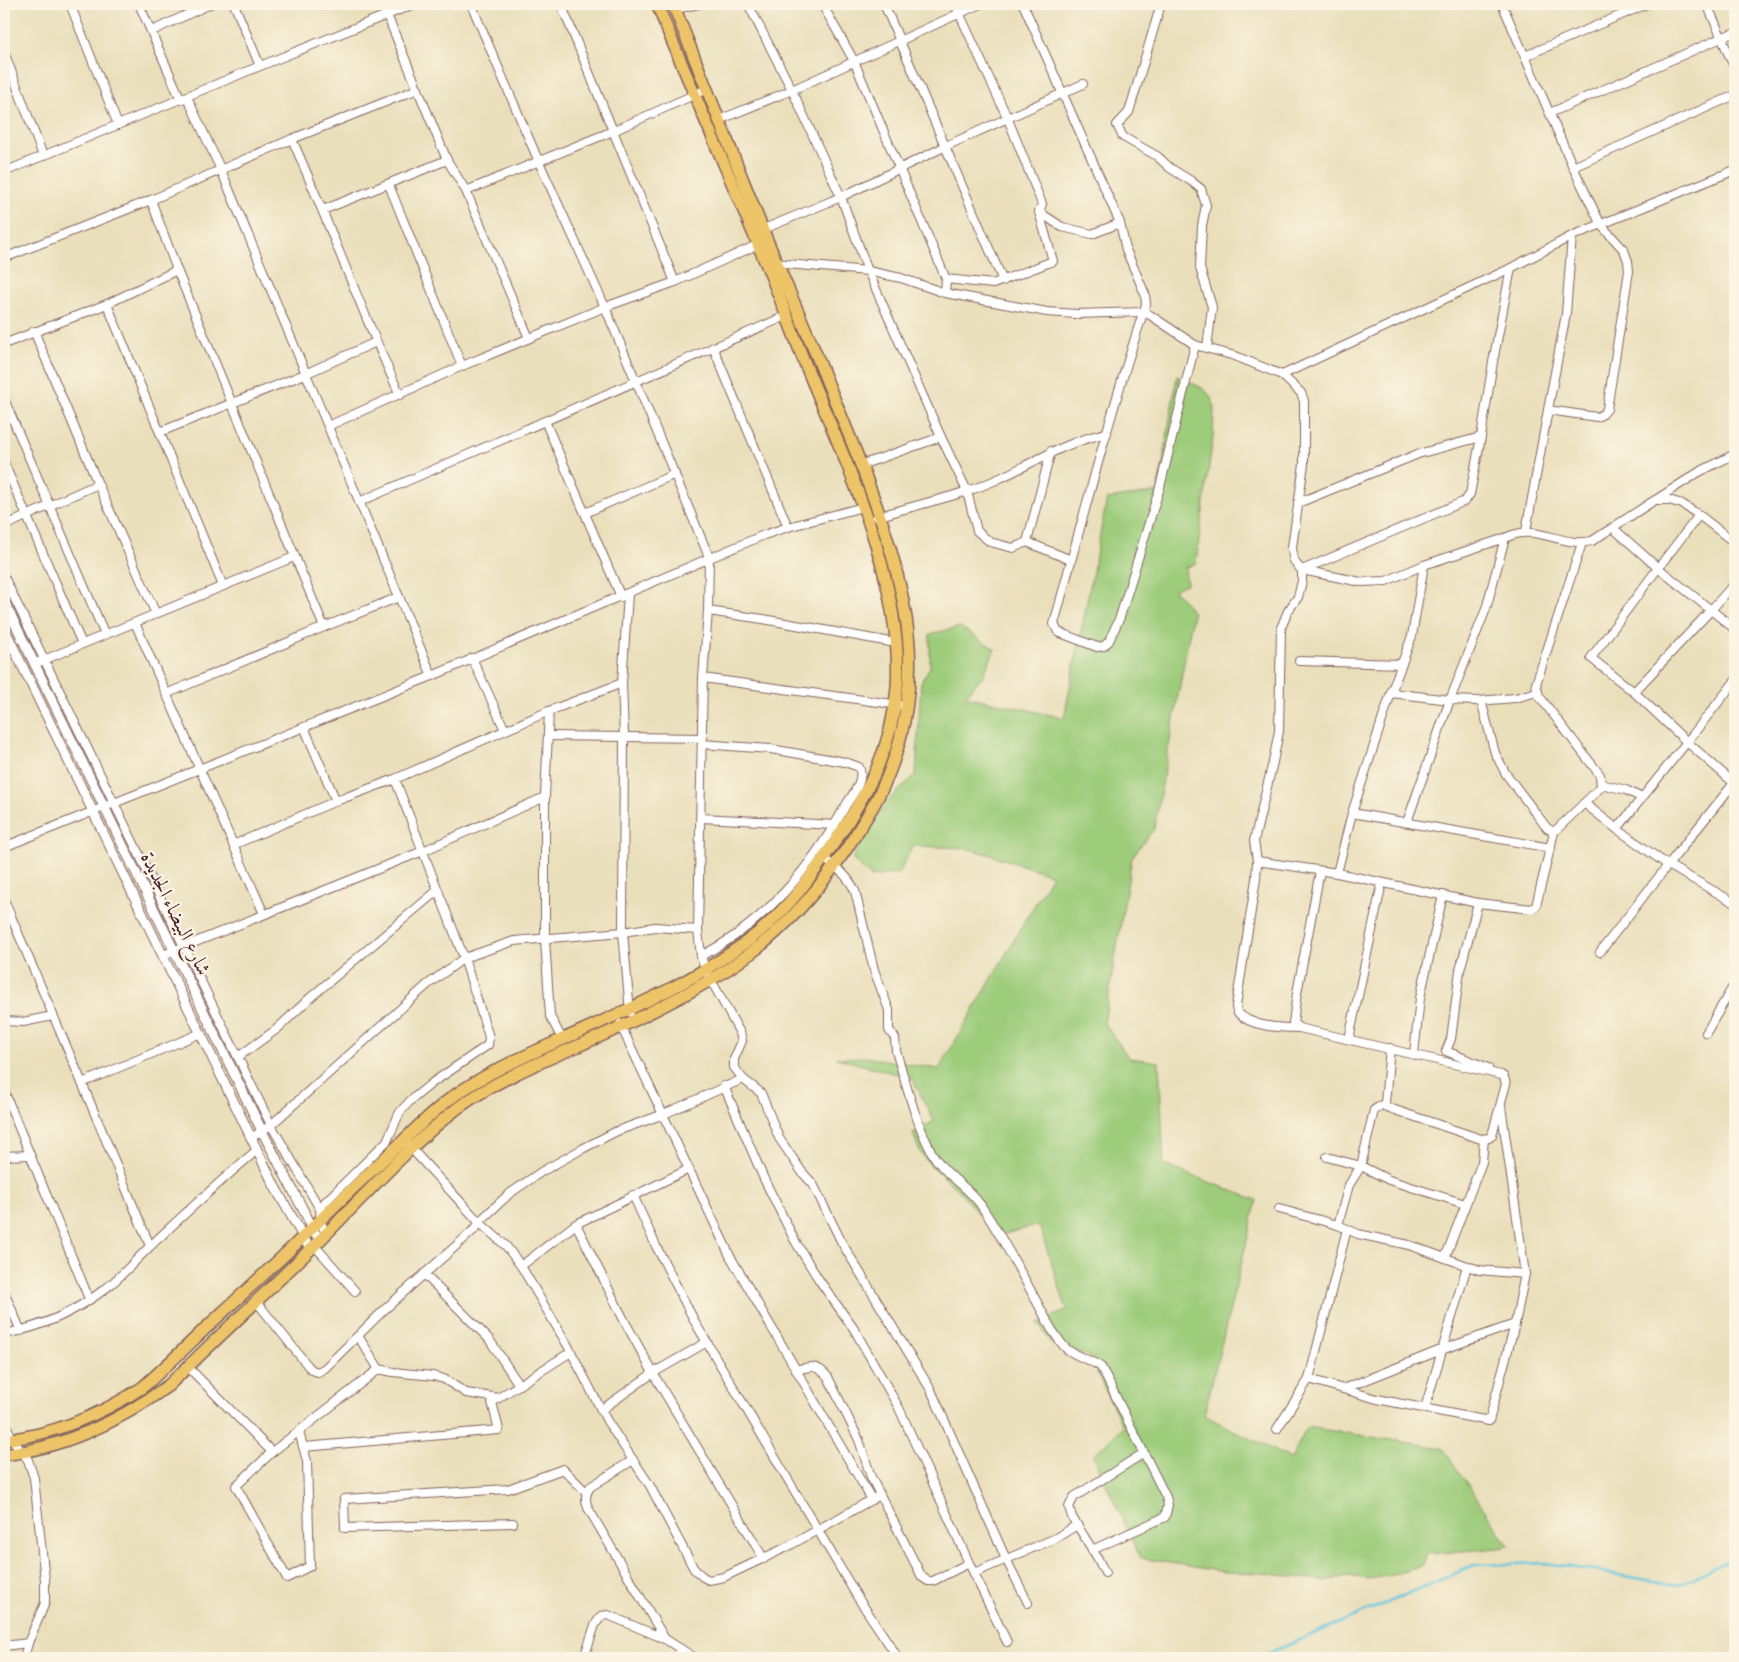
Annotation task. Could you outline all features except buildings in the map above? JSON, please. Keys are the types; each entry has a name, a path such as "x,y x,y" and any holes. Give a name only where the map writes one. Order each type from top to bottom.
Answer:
{"main road":[{"path":"8,1439 35,1434 80,1420 122,1400 142,1387 303,1237 317,1219 427,1117 453,1097 510,1063 562,1039 623,1021 630,1009 708,974 732,967 770,938 805,904 835,866 875,803 882,774 885,750 901,705 910,658 905,612 896,574 880,516 861,465 694,95 657,4"},
{"path":"674,6 719,120 757,231 757,244 771,263 786,316 868,520 886,584 896,643 901,705"},
{"path":"4,1455 23,1452 75,1438 125,1416 169,1385 411,1149 462,1105 490,1087 623,1021 708,974 768,924 796,896 824,859 840,826 882,774"},
{"path":"840,826 856,834"}],"street":[{"path":"70,4 118,125"},
{"path":"139,4 221,170 432,676"},
{"path":"152,31 210,4"},
{"path":"234,4 260,66"},
{"path":"4,172 414,4"},
{"path":"471,4 539,162 605,306 709,557 702,741 698,930 701,956 708,974 740,1033 742,1041 734,1059 734,1067 743,1079 761,1093 779,1138 813,1184 842,1243 931,1390 1006,1560 1028,1603"},
{"path":"560,4 676,282"},
{"path":"674,6 698,4"},
{"path":"748,4 792,90 841,197 868,272 967,491 977,531 990,542 1013,548 1028,542 1072,560"},
{"path":"822,4 854,61 900,169 946,279 945,293"},
{"path":"884,4 1003,281"},
{"path":"946,279 993,284 1052,261 1039,212 1042,204 1008,119 955,4"},
{"path":"719,120 792,90 980,4"},
{"path":"1023,4 1061,94 1120,223 1126,250 1145,294 1146,304 1107,433 1054,624 1055,630 1058,632 1097,647 1104,646 1109,641 1120,617 1157,496 1195,345"},
{"path":"1161,4 1129,112 1117,126 1123,137 1157,156 1170,168 1201,189 1206,205 1202,226 1200,268 1212,307 1207,348"},
{"path":"1502,4 1600,225 1624,250 1628,261 1629,271 1607,409 1597,417 1548,410"},
{"path":"1525,56 1647,4"},
{"path":"1707,4 1735,69"},
{"path":"387,15 447,160 466,191 529,338"},
{"path":"1550,113 1735,32"},
{"path":"4,52 43,156"},
{"path":"757,231 841,197 946,146 1082,84"},
{"path":"4,258 151,200 292,139 418,89"},
{"path":"466,191 613,131 706,89"},
{"path":"1573,167 1735,95"},
{"path":"292,139 376,342 400,395"},
{"path":"323,210 447,160"},
{"path":"1282,375 1511,268 1572,236 1735,170"},
{"path":"389,185 462,366"},
{"path":"151,200 177,270 324,626"},
{"path":"1039,212 1062,227 1092,234 1120,223"},
{"path":"1526,531 1566,314 1572,236"},
{"path":"328,426 462,366 605,306 676,282 757,244"},
{"path":"771,263 868,272 901,278 945,293 1060,314 1143,312 1195,345 1235,356 1282,375 1301,393 1304,401 1304,464 1292,547 1293,560 1296,566 1302,570 1361,582 1386,580 1512,534 1526,531 1582,543 1592,541 1699,472 1735,454"},
{"path":"1302,570 1465,501 1470,494 1511,268"},
{"path":"4,344 107,304 177,270"},
{"path":"107,304 223,586"},
{"path":"360,502 786,316"},
{"path":"34,331 98,484 156,614"},
{"path":"160,432 306,374 376,342"},
{"path":"713,347 788,527"},
{"path":"4,400 105,635"},
{"path":"545,421 585,513 624,595 622,684 624,736 623,932 630,1009"},
{"path":"868,520 967,491 997,479 1051,451 1092,436 1107,433"},
{"path":"861,465 941,436"},
{"path":"1298,504 1418,454 1481,437"},
{"path":"1028,542 1051,451"},
{"path":"4,463 82,644"},
{"path":"585,513 675,474"},
{"path":"4,526 98,484"},
{"path":"1655,500 1669,500 1682,504 1735,543"},
{"path":"4,847 432,676 709,557 788,527 863,507"},
{"path":"1600,952 1735,783 1687,742 1634,692 1590,658 1699,515"},
{"path":"1614,528 1658,568 1735,630"},
{"path":"1407,822 1450,700 1486,609 1505,538"},
{"path":"1257,861 1337,874 1478,903 1532,909 1536,906 1554,832 1601,787 1600,775 1537,692 1536,684 1582,543"},
{"path":"34,664 294,557"},
{"path":"1337,874 1352,813 1391,693 1412,636 1424,565"},
{"path":"1302,570 1298,597 1288,611 1281,628 1279,731 1274,762 1254,841 1257,861 1256,879 1238,992 1237,1012 1249,1022 1299,1028 1498,1074"},
{"path":"4,577 317,1219"},
{"path":"1634,692 1735,583"},
{"path":"166,694 324,626 399,597"},
{"name":"شارع البيضاء الجديدة","path":"4,601 262,1131 317,1219 317,1242 303,1237 275,1187 4,628"},
{"path":"708,611 896,643"},
{"path":"135,622 264,914"},
{"path":"472,658 505,730"},
{"path":"1299,661 1402,664"},
{"path":"704,678 901,705"},
{"path":"1616,829 1735,681"},
{"path":"233,845 336,801 395,779 549,710 622,684"},
{"path":"1391,693 1450,700 1478,701 1515,698 1537,692"},
{"path":"1478,701 1482,704 1495,753 1502,767 1547,828 1554,832"},
{"path":"549,710 545,797 545,939 550,1016 562,1039"},
{"path":"304,727 336,801"},
{"path":"548,736 624,736 702,741 771,749 845,762 859,767 861,775 840,826 804,870 779,899 748,927 701,956"},
{"path":"317,1219 327,1200 386,1141 406,1104 432,1083 488,1045 489,1037 464,958 395,779"},
{"path":"1601,784 1626,790 1642,798"},
{"path":"163,955 423,851 545,797"},
{"path":"1584,804 1668,865 1735,903"},
{"path":"1352,813 1551,848"},
{"path":"701,818 840,826"},
{"path":"824,859 847,877 855,891 874,970 889,1010 889,1030 895,1038 899,1060 931,1153 979,1203 1052,1330 1062,1344 1066,1349 1091,1360 1101,1367 1108,1377 1166,1497 1168,1504 1165,1517 1092,1550"},
{"path":"1299,1028 1293,1023 1295,1002 1320,871"},
{"path":"1349,1039 1382,883"},
{"path":"238,1057 277,1029 311,997 438,890"},
{"path":"1414,1054 1420,998 1443,896"},
{"path":"4,900 150,1246"},
{"path":"1390,1048 1386,1107 1484,1139 1492,1135 1506,1084 1504,1077 1468,1059 1446,1051 1451,1039 1460,970 1478,903"},
{"path":"251,1138 271,1125 427,985 464,958 514,941 623,932 655,927 698,930"},
{"path":"1706,1033 1735,983"},
{"path":"4,1021 23,1022 53,1016"},
{"path":"623,1021 730,1256 872,1500"},
{"path":"82,1083 201,1033"},
{"path":"256,1301 312,1370 318,1372 325,1368 424,1274 476,1228 479,1222 509,1194 550,1167 617,1131 664,1114 743,1079"},
{"path":"724,1086 764,1179 796,1241 819,1280 854,1329 899,1408 1007,1642"},
{"path":"4,1091 89,1299"},
{"path":"1309,1379 1377,1399 1489,1421 1515,1324 1525,1274 1501,1102"},
{"path":"1338,1225 1349,1185 1361,1166 1374,1110 1385,1104"},
{"path":"1445,1258 1482,1162 1484,1139"},
{"path":"403,1140 479,1222 506,1246 521,1266 571,1352 601,1410 649,1484 694,1569 703,1577 709,1580 724,1578 764,1559 880,1495"},
{"path":"4,1334 21,1331 54,1320 111,1284 218,1183 257,1150"},
{"path":"4,1156 30,1155"},
{"path":"1326,1157 1361,1166 1389,1180 1465,1204"},
{"path":"521,1266 576,1224 690,1169"},
{"path":"634,1195 656,1246 707,1342 858,1598 897,1658"},
{"path":"1279,1208 1338,1225 1358,1234 1409,1245 1479,1270 1525,1274"},
{"path":"576,1224 653,1373 764,1559"},
{"path":"1277,1429 1309,1379 1347,1229"},
{"path":"317,1242 355,1291"},
{"path":"1425,1408 1467,1266"},
{"path":"424,1274 489,1339 519,1385"},
{"path":"4,1292 21,1331"},
{"path":"1343,1389 1441,1350 1515,1324"},
{"path":"358,1336 379,1369 433,1376 444,1379 466,1393 499,1398"},
{"path":"601,1410 653,1373 707,1342"},
{"path":"304,1447 499,1430 492,1402 571,1352"},
{"path":"188,1366 272,1452"},
{"path":"796,1370 814,1367 821,1369 828,1377 859,1440 871,1477 922,1577 928,1581 933,1581 969,1563"},
{"path":"300,1432 307,1461 310,1566 287,1578 236,1486 272,1452 379,1369"},
{"path":"4,1419 8,1439 23,1452 34,1478 44,1580 45,1603 24,1658"},
{"path":"1105,1574 1072,1517 1069,1507 1074,1497 1144,1453"},
{"path":"633,1460 590,1487 586,1492 585,1500 665,1639"},
{"path":"513,1523 344,1528 344,1499 508,1489 563,1469 586,1492"},
{"path":"974,1573 1056,1538 1077,1525"},
{"path":"584,1658 595,1625 601,1616 608,1615 665,1639 696,1658"},
{"path":"4,1646 28,1644"},
{"path":"676,1658 681,1649"}],"green space":[{"path":"1177,376 1204,389 1211,397 1214,407 1213,436 1196,563 1185,568 1187,584 1174,589 1193,613 1154,829 1132,857 1104,1023 1129,1058 1159,1062 1164,1165 1257,1200 1204,1415 1291,1459 1307,1427 1443,1448 1509,1546 1427,1554 1423,1566 1389,1576 1368,1579 1347,1576 1326,1581 1262,1573 1224,1572 1140,1558 1093,1455 1123,1427 1089,1356 1051,1343 1038,1323 1067,1310 1039,1225 997,1236 958,1190 931,1166 920,1152 913,1133 934,1121 912,1078 836,1058 865,1057 939,1069 1052,875 964,848 913,846 899,873 871,877 852,859 886,803 916,774 921,682 930,667 930,634 960,627 995,649 983,676 965,696 1064,718 1107,499 1158,492"}],"waterway":[{"path":"1257,1658 1475,1565 1546,1563 1678,1585 1735,1557"}]}
